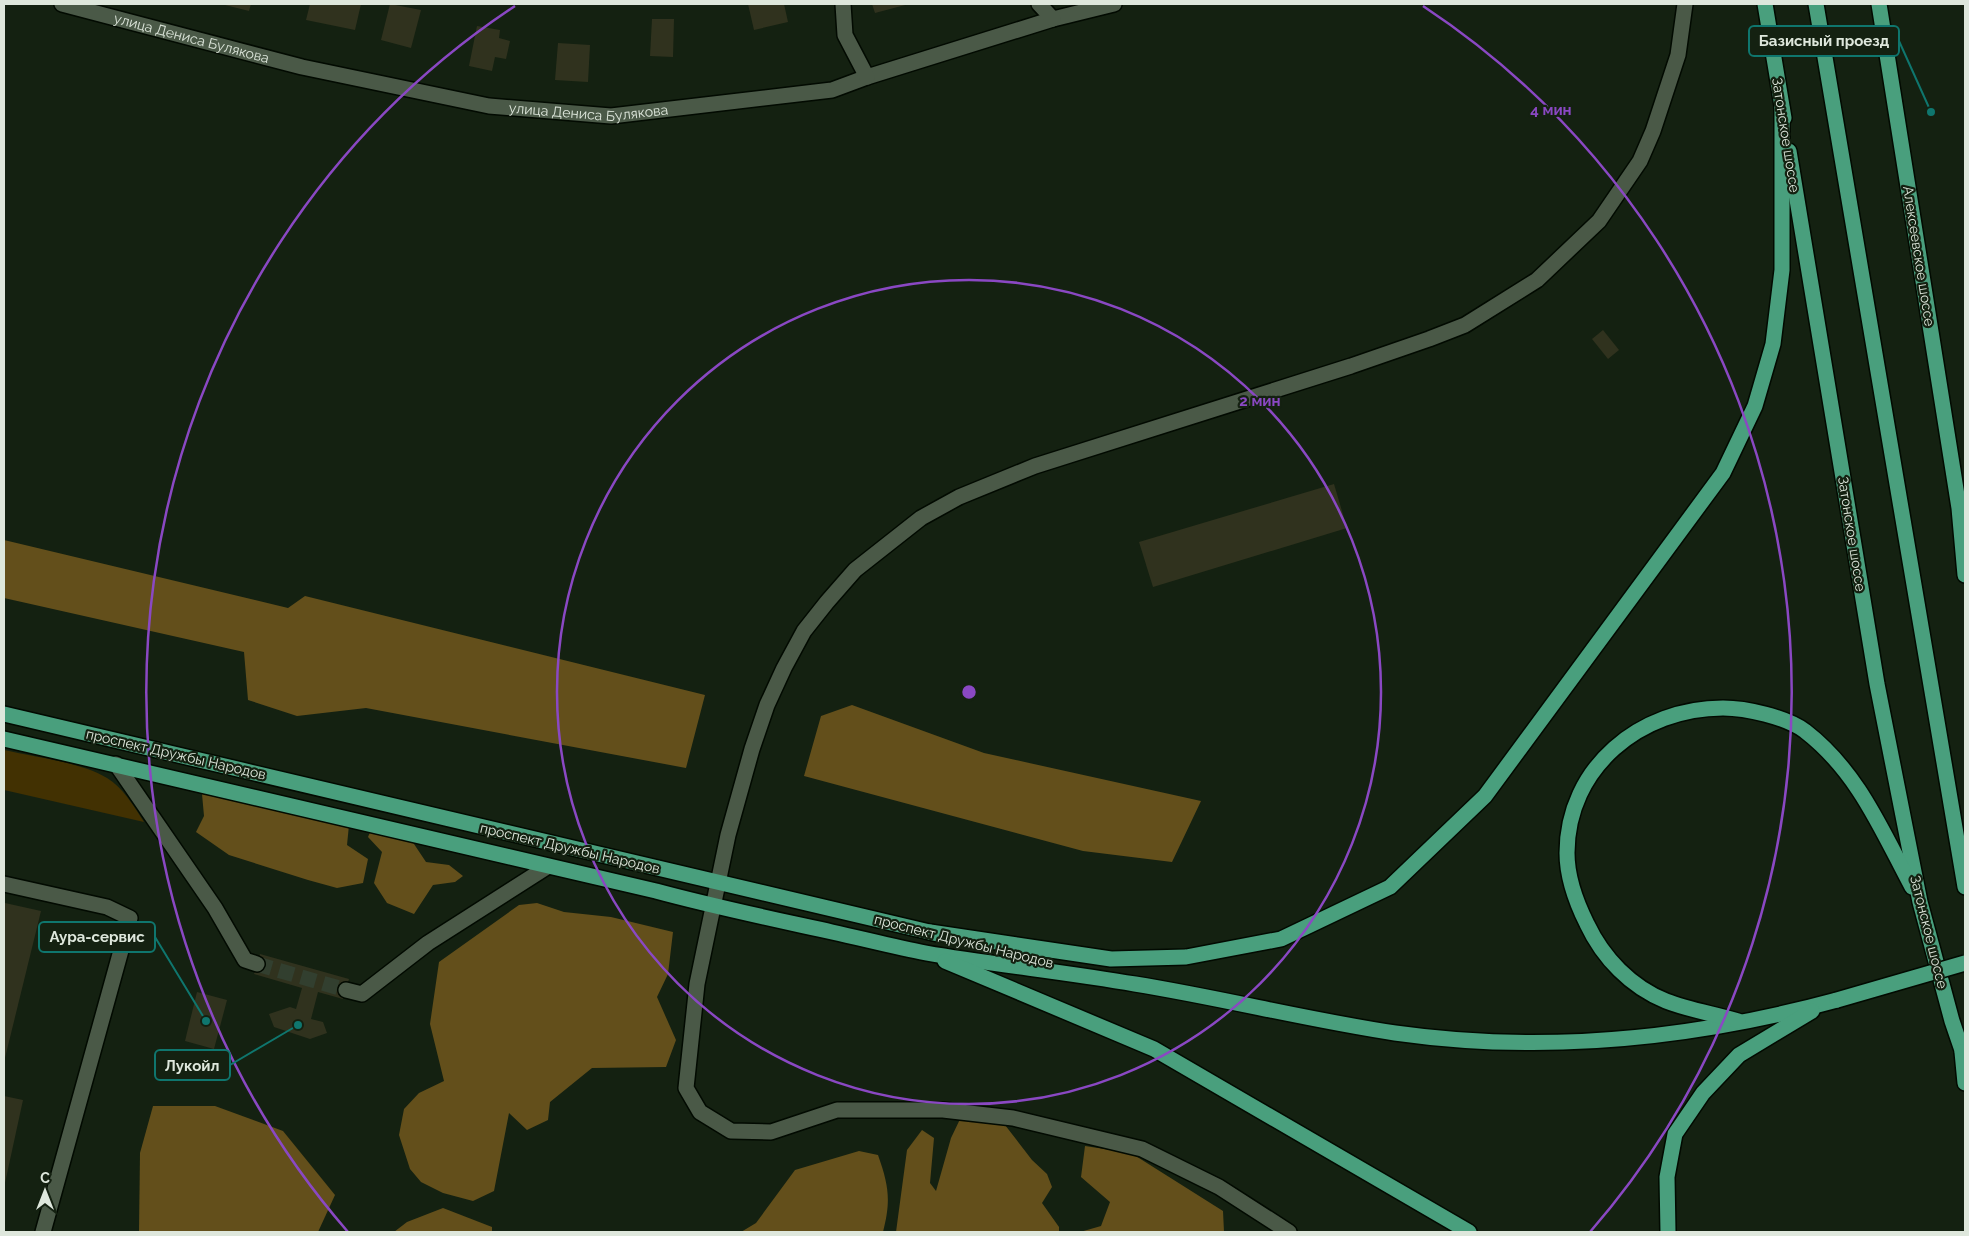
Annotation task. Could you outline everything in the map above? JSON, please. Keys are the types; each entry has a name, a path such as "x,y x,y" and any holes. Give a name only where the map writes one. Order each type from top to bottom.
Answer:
{"main road":[{"name":"Затонское шоссе","path":"1765,4 1878,684 1920,902 1952,1021 1964,1056 1965,1083"},
{"path":"1816,4 1965,887"},
{"name":"Алексеевское шоссе","path":"1880,4 1962,508 1965,575"},
{"path":"930,932 1111,959 1186,957 1281,939 1390,887 1484,796 1723,473 1755,406 1773,344 1782,270 1782,108"},
{"path":"1744,1022 1666,1001 1634,983 1612,963 1593,937 1579,907 1571,882 1567,854 1570,828 1579,794 1599,762 1634,732 1665,717 1702,708 1736,708 1767,714 1803,729 1831,754 1861,791 1920,902"},
{"name":"проспект Дружбы Народов","path":"4,714 930,932 1136,984"},
{"name":"проспект Дружбы Народов","path":"4,738 547,867 656,891 712,906 926,953"},
{"path":"926,953 1136,984 1326,1022 1398,1033 1458,1040 1586,1042 1622,1040 1744,1022 1831,1002 1965,963"},
{"path":"926,953 1154,1049 1470,1232"},
{"path":"1668,1232 1667,1177 1675,1134 1703,1093 1739,1055 1831,1002"}],"street":[{"name":"улица Дениса Булякова","path":"62,4 302,67 489,106 611,116 832,90 867,77 1053,19 1114,4"},
{"path":"843,4 845,35 867,77"},
{"path":"1039,4 1053,19"},
{"path":"1288,1232 1219,1187 1142,1149 1013,1118 943,1110 837,1110 771,1132 731,1131 700,1112 686,1088 696,984 737,800 767,706 784,668 804,631 826,602 855,570 920,518 959,497 1035,466 1429,340 1466,325 1536,280 1599,221 1640,161 1653,131 1678,55 1685,4"},
{"path":"116,764 215,908 245,960 257,964"},
{"path":"346,990 362,994 428,944 547,867"},
{"path":"4,884 106,906 130,918 43,1232"}],"shaded area":[{"path":"4,540 288,608 305,596 705,695 686,768 366,708 297,716 248,700 244,652 4,598"},
{"path":"852,705 984,753 1201,801 1172,862 1083,851 804,776 821,716"},
{"path":"4,750 71,764 96,772 113,782 123,792 144,822 4,790"},
{"path":"202,794 349,825 347,845 368,859 363,883 337,888 229,855 196,832 204,816"},
{"path":"371,830 412,841 426,862 449,865 463,876 455,882 433,885 414,914 387,903 374,883 382,852 368,837"},
{"path":"537,903 564,912 611,917 673,932 668,974 657,997 676,1040 666,1067 592,1068 550,1102 548,1120 527,1130 509,1113 494,1191 473,1201 443,1193 421,1182 410,1169 399,1135 404,1109 419,1093 444,1081 430,1024 439,962 519,905"},
{"path":"153,1106 215,1106 283,1131 335,1195 318,1232 139,1232 140,1153"},
{"path":"962,1115 1005,1125 1032,1160 1047,1174 1052,1187 1042,1203 1059,1227 1059,1232 896,1232 907,1150 922,1130 934,1138 930,1183 936,1191 951,1138"},
{"path":"1085,1146 1131,1153 1223,1211 1224,1232 1080,1232 1101,1226 1110,1202 1081,1177"},
{"path":"859,1151 878,1155 882,1166 888,1194 883,1232 741,1232 756,1223 795,1170"},
{"path":"443,1208 492,1227 492,1232 394,1232 407,1222"}],"building":[{"path":"221,4 251,4 249,11"},
{"path":"310,4 361,4 355,30 306,20"},
{"path":"390,4 421,10 411,48 381,40"},
{"path":"748,4 784,4 788,22 754,30"},
{"path":"872,4 909,4 875,13"},
{"path":"652,19 674,19 673,57 650,56"},
{"path":"477,26 500,30 499,38 510,41 506,59 495,57 492,71 469,66"},
{"path":"558,43 590,45 588,82 555,80"},
{"path":"1603,330 1619,350 1608,359 1592,339"},
{"path":"1334,484 1347,528 1153,587 1139,542"},
{"path":"5,903 41,911 4,1062 4,908"},
{"path":"260,954 349,979 343,999 318,992 311,1019 323,1022 327,1033 310,1039 274,1027 269,1014 290,1007 296,1009 302,988 254,974"},
{"path":"197,992 227,1000 214,1049 185,1041"},
{"path":"4,1096 23,1100 5,1183 4,1183"}],"tunnel":[{"path":"257,964 346,990"}],"place":[{"name":"Базисный проезд","path":"1931,112"},
{"name":"Аура-сервис","path":"206,1021"},
{"name":"Лукойл","path":"298,1025"}]}
